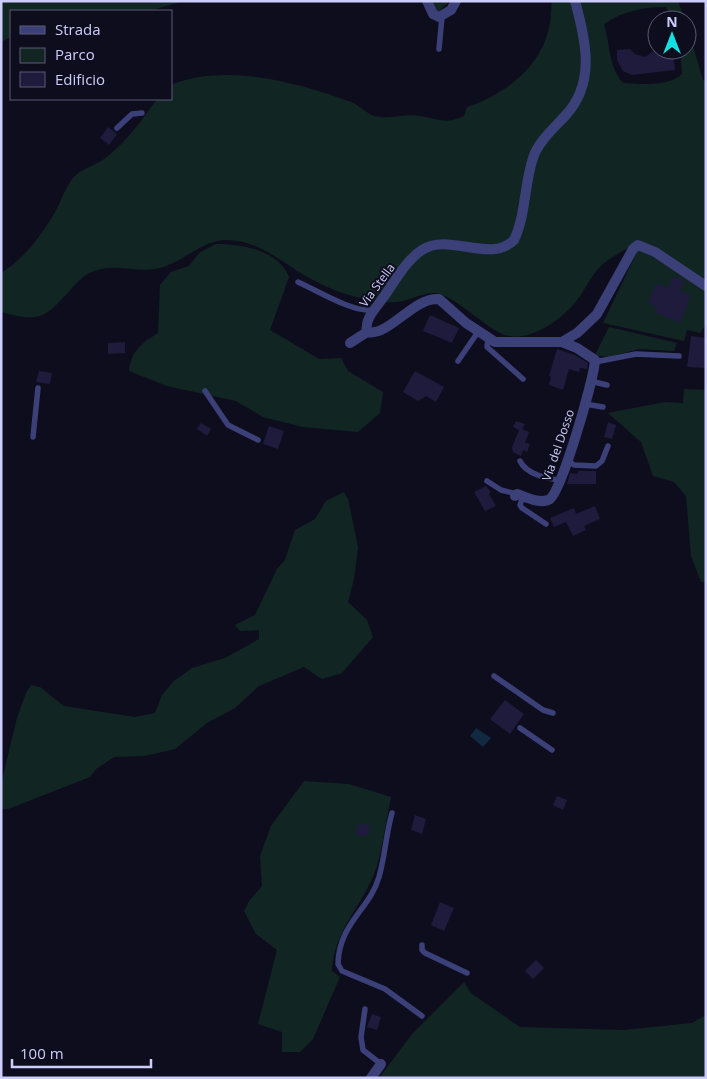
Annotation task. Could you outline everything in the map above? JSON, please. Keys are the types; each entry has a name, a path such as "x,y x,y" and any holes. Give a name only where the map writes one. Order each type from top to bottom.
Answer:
{"street":[{"path":"426,1 433,14 442,17 451,10 456,1"},
{"name":"Via Stella","path":"367,332 368,318 403,271 422,250 437,245 501,249 514,240 533,157 544,138 573,108 584,84 587,55 585,38 575,1"},
{"path":"562,342 577,333 594,318 608,298 633,249 638,244 706,286"},
{"path":"350,343 367,332 376,333 414,307 435,299 439,300 488,339 502,343 562,342 578,348 595,362"},
{"name":"Via del Dosso","path":"518,495 542,501 548,500 561,480 585,404 595,362"},
{"path":"371,1078 381,1064"}],"lane":[{"path":"439,49 442,17"},
{"path":"117,128 132,114 142,113"},
{"path":"642,245 652,259"},
{"path":"298,282 350,306 365,311 374,310"},
{"path":"458,361 478,332"},
{"path":"488,339 487,347 524,379"},
{"path":"595,362 636,354 679,356"},
{"path":"590,381 607,386"},
{"path":"33,437 38,388"},
{"path":"204,391 228,425 258,440"},
{"path":"585,404 602,407"},
{"path":"567,460 574,465 596,466 602,462 608,446"},
{"path":"520,461 523,468 534,474 561,480"},
{"path":"487,481 501,490 518,495 522,508 546,524"},
{"path":"494,676 543,710 553,713"},
{"path":"520,728 552,750"},
{"path":"392,813 379,878 372,893 346,932 338,964 342,971 385,989 422,1016"},
{"path":"422,945 422,950 425,953 467,973"},
{"path":"365,1009 361,1037 363,1050 381,1064"}],"green space":[{"path":"1,1 184,1 152,10 10,10 10,38 1,42"},
{"path":"427,1 450,1 439,11 431,9"},
{"path":"552,1 678,1 681,10 667,10 666,7 641,9 626,13 604,24 614,69 623,83 654,84 669,81 682,74 681,60 697,60 703,80 706,82 706,284 639,240 601,265 577,301 558,319 530,334 510,336 493,329 459,304 443,295 431,293 396,302 359,298 311,279 264,250 239,241 225,240 208,244 160,268 142,270 108,268 89,273 55,306 41,315 25,317 1,312 1,273 17,261 37,239 54,214 73,178 112,153 126,139 156,100 172,100 172,85 192,78 214,75 262,78 286,82 331,95 354,103 374,116 414,115 447,121 464,116 467,107 481,102 507,87 529,67 538,56 550,25"},
{"path":"216,244 237,245 258,250 277,260 284,268 289,277 270,330 319,359 341,358 348,371 383,392 380,413 358,432 303,427 263,417 236,401 167,386 129,371 132,358 138,348 158,333 160,285 171,272 189,266 199,253"},
{"path":"639,248 706,291 706,324 700,333 687,330 684,341 603,323"},
{"path":"609,327 677,343 674,351 639,349 609,357 595,355"},
{"path":"684,389 706,390 706,582 701,582 691,556 686,496 674,482 653,476 641,442 608,413 665,402 683,403"},
{"path":"344,492 348,499 358,547 354,579 348,602 367,620 373,637 342,673 322,679 304,667 259,686 235,708 207,723 175,749 144,756 114,757 96,769 90,777 8,809 1,809 1,784 17,718 31,685 40,687 64,706 135,717 155,713 162,695 174,681 192,668 225,658 259,639 259,630 240,631 235,625 255,615 277,569 285,560 295,530 315,519 326,501"},
{"path":"304,781 349,784 391,797 376,869 364,895 343,930 334,956 332,971 340,977 313,1039 300,1052 282,1052 282,1032 258,1024 277,950 256,934 244,911 250,900 262,886 260,856 271,826"},
{"path":"464,982 471,993 520,1027 623,1030 692,1023 706,1015 706,1078 379,1078 412,1034"}],"water":[{"path":"476,728 491,738 483,747 470,736"}],"building":[{"path":"630,49 635,54 645,57 647,56 647,60 674,60 675,70 632,75 623,71 617,60 617,50"},
{"path":"108,127 117,134 109,145 100,138"},
{"path":"673,276 684,281 680,291 691,295 680,323 654,312 656,307 648,303 656,283 668,288"},
{"path":"430,315 459,328 452,343 423,331"},
{"path":"691,336 706,338 706,368 687,367"},
{"path":"125,342 125,353 108,354 108,343"},
{"path":"557,349 575,355 588,363 587,369 580,368 579,372 569,369 563,390 549,385 551,377 549,376"},
{"path":"39,371 52,373 50,384 36,382"},
{"path":"415,371 444,387 436,402 426,396 418,401 403,392"},
{"path":"516,421 525,424 522,429 529,432 525,443 530,444 527,452 523,450 521,456 513,452 512,447 519,430 513,427"},
{"path":"608,422 616,425 612,439 604,437"},
{"path":"201,423 211,429 207,436 197,429"},
{"path":"269,426 284,431 278,449 263,444"},
{"path":"578,471 596,471 596,484 567,484 570,473 578,474"},
{"path":"486,486 491,492 489,494 496,506 485,511 474,492"},
{"path":"595,506 600,519 584,526 586,530 573,536 566,522 554,527 550,518 574,508 576,514"},
{"path":"505,700 524,714 510,734 490,719"},
{"path":"557,796 567,800 563,810 553,805"},
{"path":"415,815 426,819 422,834 411,830"},
{"path":"357,824 370,825 368,836 356,835"},
{"path":"440,902 454,908 444,931 431,925"},
{"path":"536,960 544,968 533,979 525,971"},
{"path":"372,1014 381,1017 377,1030 367,1027"}]}
